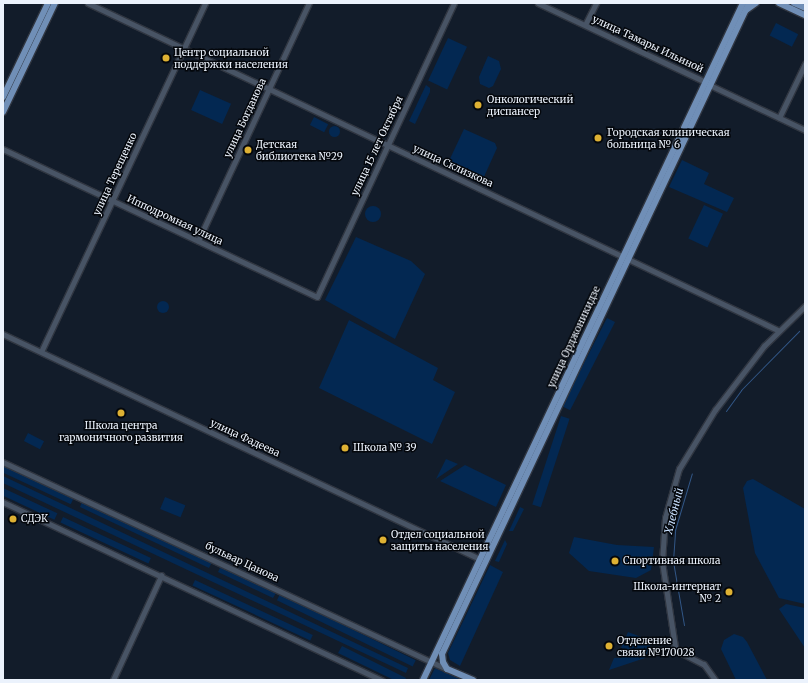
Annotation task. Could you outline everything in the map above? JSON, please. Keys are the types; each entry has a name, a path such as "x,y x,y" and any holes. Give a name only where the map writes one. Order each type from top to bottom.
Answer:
{"main road":[{"path":"3,97 48,3"},
{"path":"3,112 54,3"},
{"name":"улица Орджоникидзе","path":"447,669 443,662 442,654 708,84 742,6 749,3"},
{"path":"742,6 756,3"},
{"path":"779,3 805,15"},
{"path":"794,3 805,8"},
{"name":"улица Орджоникидзе","path":"423,680 514,487 626,258"},
{"path":"514,487 517,495"},
{"name":"бульвар Цанова","path":"447,669 473,680"}],"street":[{"name":"улица Склизкова","path":"88,3 778,330"},
{"name":"улица Терещенко","path":"41,352 205,3"},
{"name":"улица Богданова","path":"198,241 309,3"},
{"name":"улица 15 лет Октября","path":"317,298 454,3"},
{"name":"улица Тамары Ильиной","path":"538,3 805,130"},
{"path":"585,25 596,3"},
{"path":"780,118 805,64"},
{"name":"Ипподромная улица","path":"3,149 317,298"},
{"path":"716,680 704,665 678,652 675,647 662,562 664,518 682,464 725,396 778,330 805,306"},
{"name":"улица Фадеева","path":"3,334 480,559"},
{"name":"бульвар Цанова","path":"3,462 447,669"},
{"path":"3,502 382,680"},
{"path":"112,680 161,576"}],"shaded area":[{"path":"776,23 798,34 792,47 770,35"},
{"path":"448,38 467,47 447,89 428,81"},
{"path":"488,56 499,61 501,69 493,86 489,88 480,84 479,77"},
{"path":"426,85 430,88 430,92 415,124 409,121"},
{"path":"200,90 231,104 222,124 191,110"},
{"path":"314,117 328,124 324,132 310,125"},
{"path":"332,126 336,126 338,127 338,135 332,136 329,133 329,129"},
{"path":"464,129 495,143 497,148 483,179 448,163"},
{"path":"682,160 709,173 704,184 734,198 727,212 669,187"},
{"path":"704,205 723,214 707,247 688,239"},
{"path":"373,206 380,211 381,214 376,221 373,222 366,217 365,214 370,207"},
{"path":"356,237 411,261 425,274 395,339 325,300"},
{"path":"165,301 168,302 168,312 161,313 158,312 157,305 158,302"},
{"path":"607,318 615,322 570,410 562,406"},
{"path":"349,320 438,368 433,380 455,392 432,444 319,388"},
{"path":"561,416 570,419 541,507 532,504"},
{"path":"28,433 44,441 40,449 24,441"},
{"path":"446,459 458,464 436,479"},
{"path":"3,465 74,498 71,504 3,473"},
{"path":"465,465 506,485 496,507 440,481"},
{"path":"3,476 408,668 406,673 3,483"},
{"path":"753,479 805,509 805,604 779,598 755,553 743,488 747,481"},
{"path":"3,488 57,513 54,520 3,496"},
{"path":"165,497 185,505 181,517 160,509"},
{"path":"82,502 212,562 209,568 80,507"},
{"path":"520,507 524,509 513,531 509,531"},
{"path":"63,517 151,558 148,563 60,522"},
{"name":"Спортивная школа","path":"574,537 617,545 654,547 651,570 636,578 589,571 569,553"},
{"path":"505,540 507,544 499,562 495,561"},
{"path":"490,565 503,572 460,666 450,660 448,653"},
{"path":"221,566 276,593 273,598 218,572"},
{"path":"195,580 313,635 310,640 192,585"},
{"path":"280,594 416,660 413,666 277,600"},
{"path":"786,604 805,608 805,648 779,609"},
{"path":"628,632 652,641 645,658 609,670 614,658 621,658 625,650 621,648"},
{"path":"734,634 743,637 747,642 767,680 736,680 721,649 724,640"},
{"path":"342,646 406,678 405,680 394,680 338,653"},
{"path":"435,668 462,680 429,680"}],"waterway":[{"name":"Хлебный","path":"726,411 741,390 799,331"},
{"name":"Хлебный","path":"684,625 673,561 675,530 692,473"}],"place":[{"name":"Центр социальной поддержки населения","path":"166,58"},
{"name":"Онкологический диспансер","path":"478,105"},
{"name":"Городская клиническая больница № 6","path":"598,138"},
{"name":"Детская библиотека №29","path":"248,150"},
{"name":"Школа центра гармоничного развития","path":"121,413"},
{"name":"Школа № 39","path":"345,448"},
{"name":"СДЭК","path":"13,519"},
{"name":"Отдел социальной защиты населения","path":"383,540"},
{"name":"Спортивная школа","path":"615,561"},
{"name":"Школа-интернат № 2","path":"729,592"},
{"name":"Отделение связи №170028","path":"609,646"}]}
